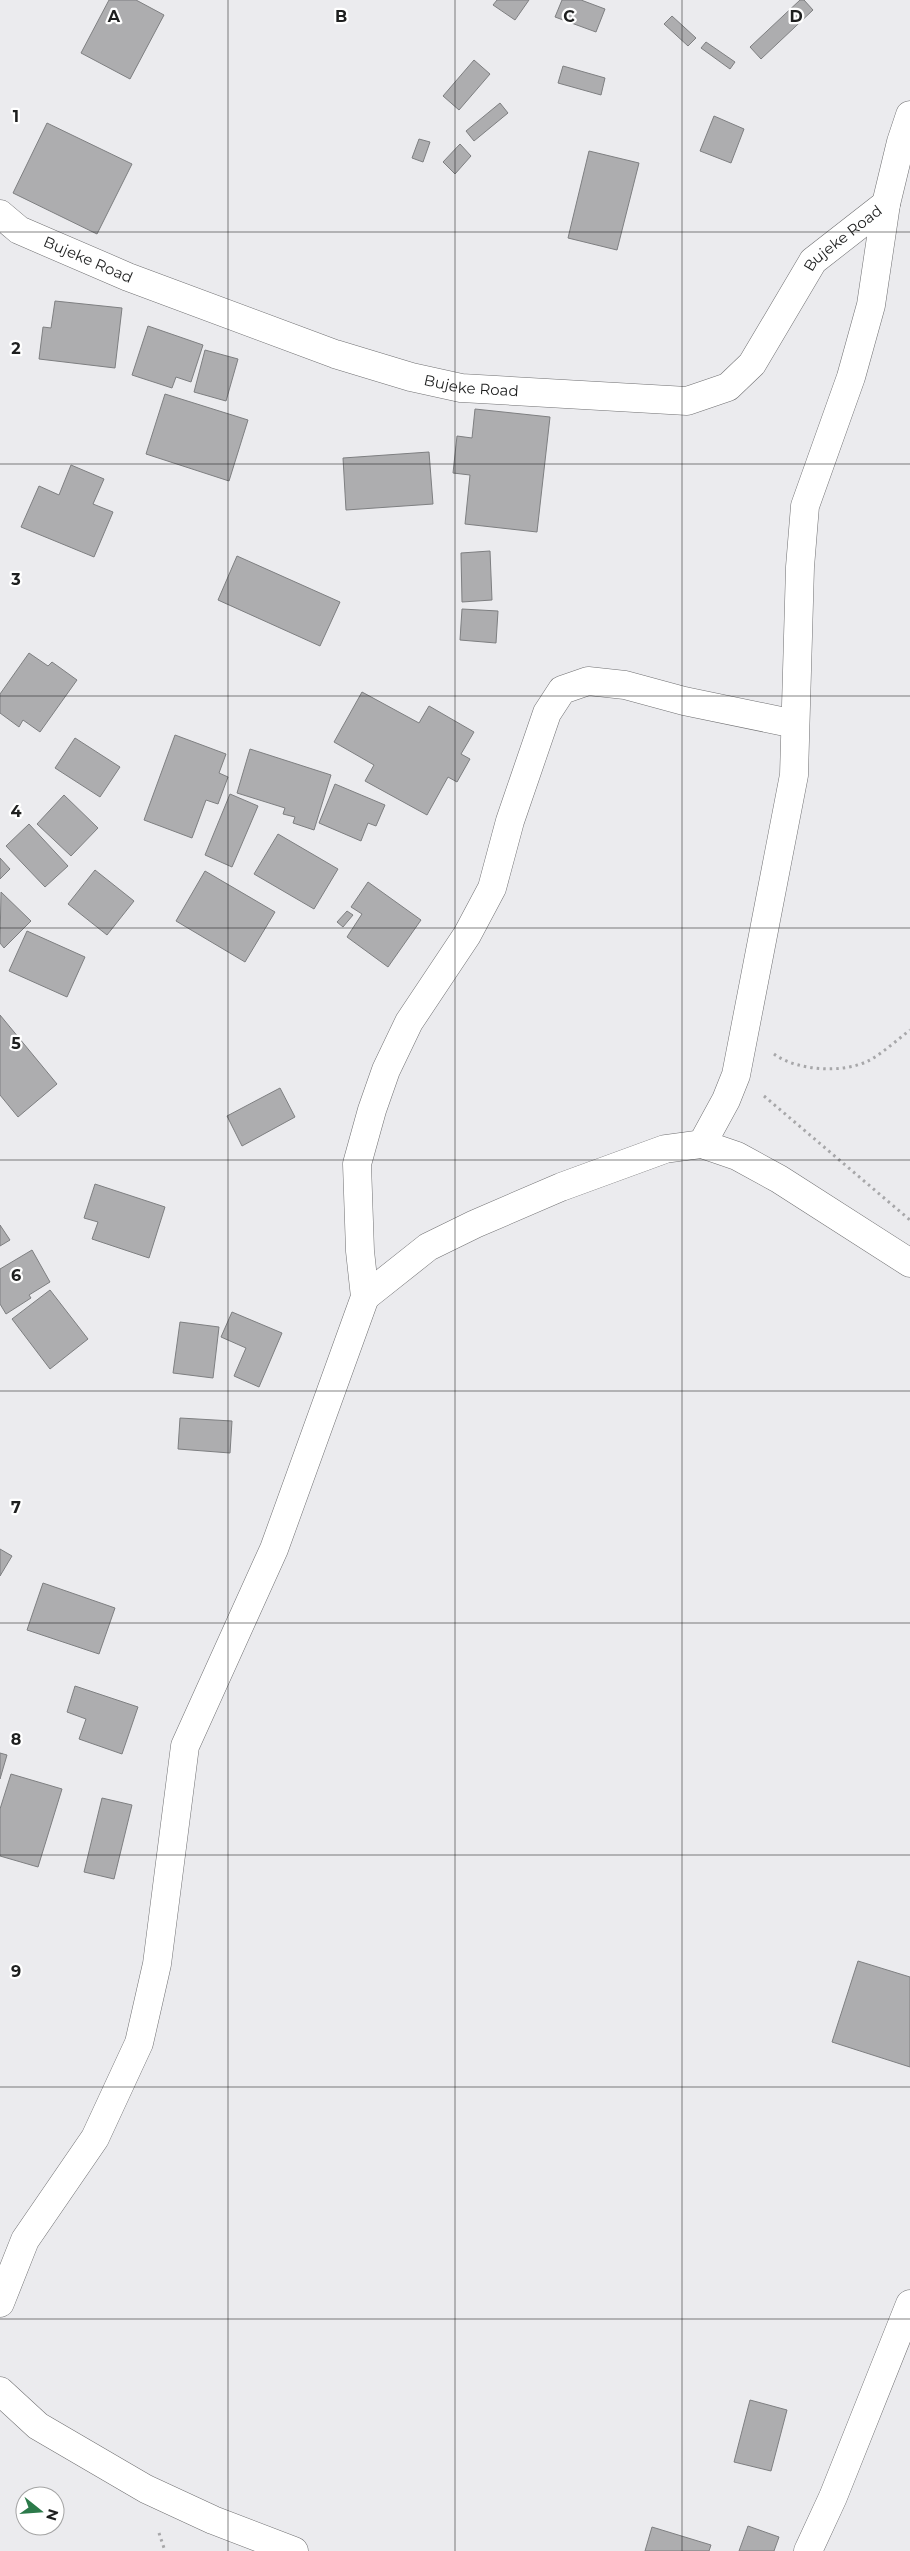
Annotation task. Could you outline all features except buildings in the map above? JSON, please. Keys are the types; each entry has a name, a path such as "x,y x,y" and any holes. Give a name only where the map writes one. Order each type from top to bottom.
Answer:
{"street":[{"path":"702,1144 726,1100 736,1076 794,775 800,567 805,506 851,377 864,332 871,305 886,204 901,142 910,115"},
{"name":"Bujeke Road","path":"0,214 19,230 128,277 335,354 411,377 461,388 687,401 728,387 752,364 813,261 886,204"},
{"path":"0,2303 26,2240 95,2138 140,2043 157,1964 185,1746 274,1549 366,1297 360,1251 357,1164 372,1110 386,1070 409,1022 466,935 492,888 510,821 547,712 562,690 588,681 625,685 684,701 795,724"},
{"path":"366,1297 428,1247 475,1224 562,1187 665,1148 702,1144 737,1156 779,1179 910,1263"},
{"path":"808,2551 833,2497 910,2304"},
{"path":"0,2391 38,2426 146,2489 213,2520 294,2551"}],"path":[{"path":"746,1032 779,1058 806,1067 836,1069 869,1061 910,1030"},
{"path":"736,1076 753,1087 910,1220"}]}
